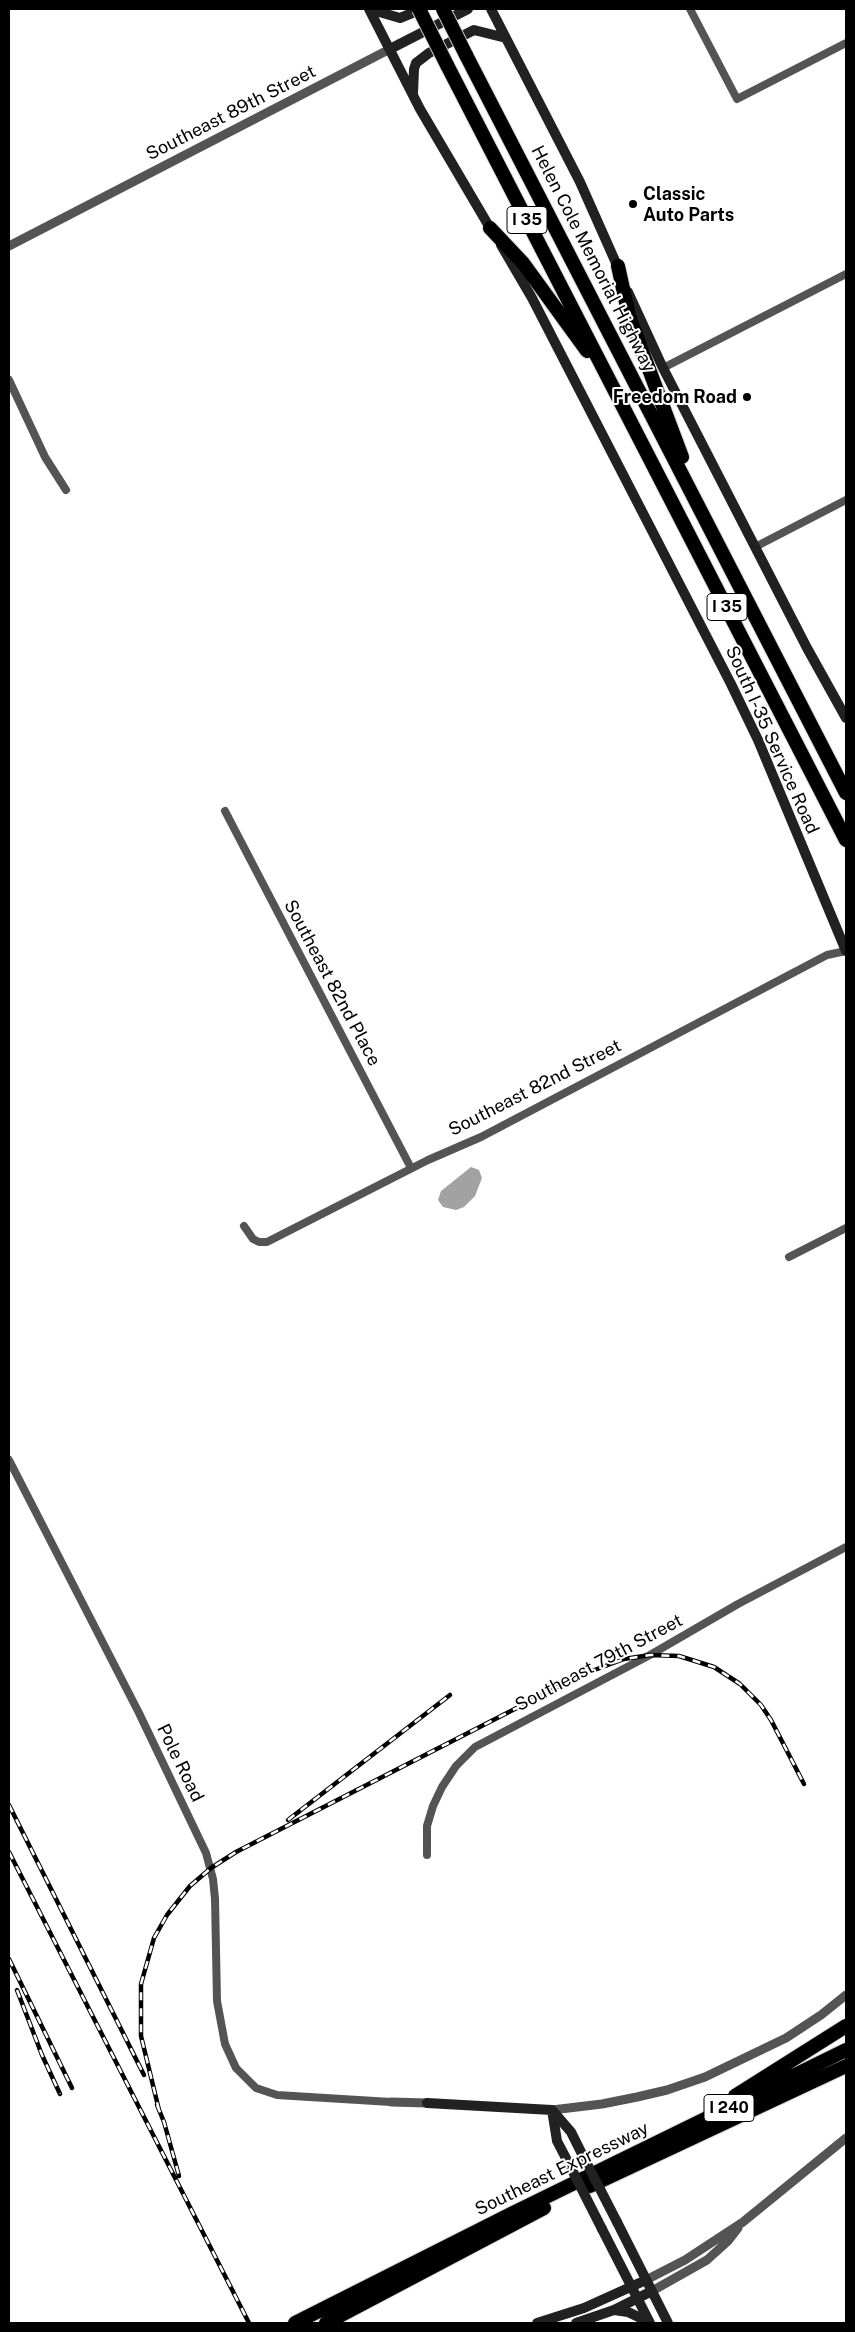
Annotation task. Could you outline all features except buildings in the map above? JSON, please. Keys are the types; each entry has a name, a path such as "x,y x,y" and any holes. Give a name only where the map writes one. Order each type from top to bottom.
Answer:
{"highway":[{"name":"I 35","path":"420,9 447,65 846,840"},
{"name":"Helen Cole Memorial Highway","path":"443,9 846,793"},
{"path":"490,228 524,263 563,320 607,375"},
{"path":"618,266 629,316 704,516"},
{"path":"672,2136 846,2026"},
{"name":"Southeast Expressway","path":"295,2323 846,2050"},
{"name":"Southeast Expressway","path":"326,2323 564,2198 846,2066"}],"main road":[{"path":"369,9 400,18 420,9"},
{"name":"South I-35 Service Road","path":"369,9 413,94 532,298 739,700 758,740 846,952"},
{"name":"Southeast 89th Street","path":"390,49 468,9"},
{"path":"491,9 580,182 663,368 815,664 846,718"},
{"path":"413,94 416,63 429,53 474,30 506,38"},
{"path":"427,2104 552,2110 570,2132 668,2323"},
{"path":"552,2110 557,2141 649,2322"},
{"path":"537,2323 584,2308 646,2280"},
{"path":"576,2323 614,2310 652,2291"},
{"path":"614,2310 628,2312 649,2322"}],"street":[{"path":"690,9 737,99 846,43"},
{"name":"Southeast 89th Street","path":"9,246 390,49"},
{"path":"663,368 846,274"},
{"path":"9,380 46,457 66,490"},
{"path":"755,547 846,500"},
{"name":"Southeast 82nd Place","path":"225,812 411,1168"},
{"name":"Southeast 82nd Street","path":"244,1226 252,1239 259,1242 267,1242 411,1168 481,1136 827,955 846,952"},
{"path":"789,1257 845,1228"},
{"name":"Pole Road","path":"9,1460 139,1713 206,1853 213,1878 215,1899 217,2001 225,2044 236,2068 242,2077 262,2091 285,2097 391,2102"},
{"name":"Southeast 79th Street","path":"427,1855 427,1826 433,1806 442,1787 456,1766 475,1747 650,1655 738,1604 846,1547"},
{"path":"552,2110 602,2104 667,2090 714,2073 786,2038 822,2015 846,1995"},
{"path":"391,2102 427,2104"},
{"path":"646,2280 685,2260 743,2222 846,2138"},
{"path":"652,2291 706,2260 728,2241 743,2222"}],"shaded area":[{"path":"471,1167 479,1170 482,1178 475,1196 464,1207 456,1210 443,1207 438,1200 441,1191"}],"railway":[{"path":"159,2110 141,2036 141,1984 154,1938 167,1915 190,1886 211,1868 236,1852 581,1675 624,1659 650,1655 679,1656 714,1667 740,1684 761,1705 771,1720 804,1784"},
{"path":"288,1820 450,1695"},
{"path":"9,1805 144,2075"},
{"path":"9,1852 249,2323"},
{"path":"9,1959 72,2088"},
{"path":"17,1990 42,2055 60,2094"},
{"path":"157,2105 164,2122 179,2176"}],"place":[{"name":"Classic Auto Parts","path":"633,204"},
{"name":"Freedom Road","path":"747,397"}]}
